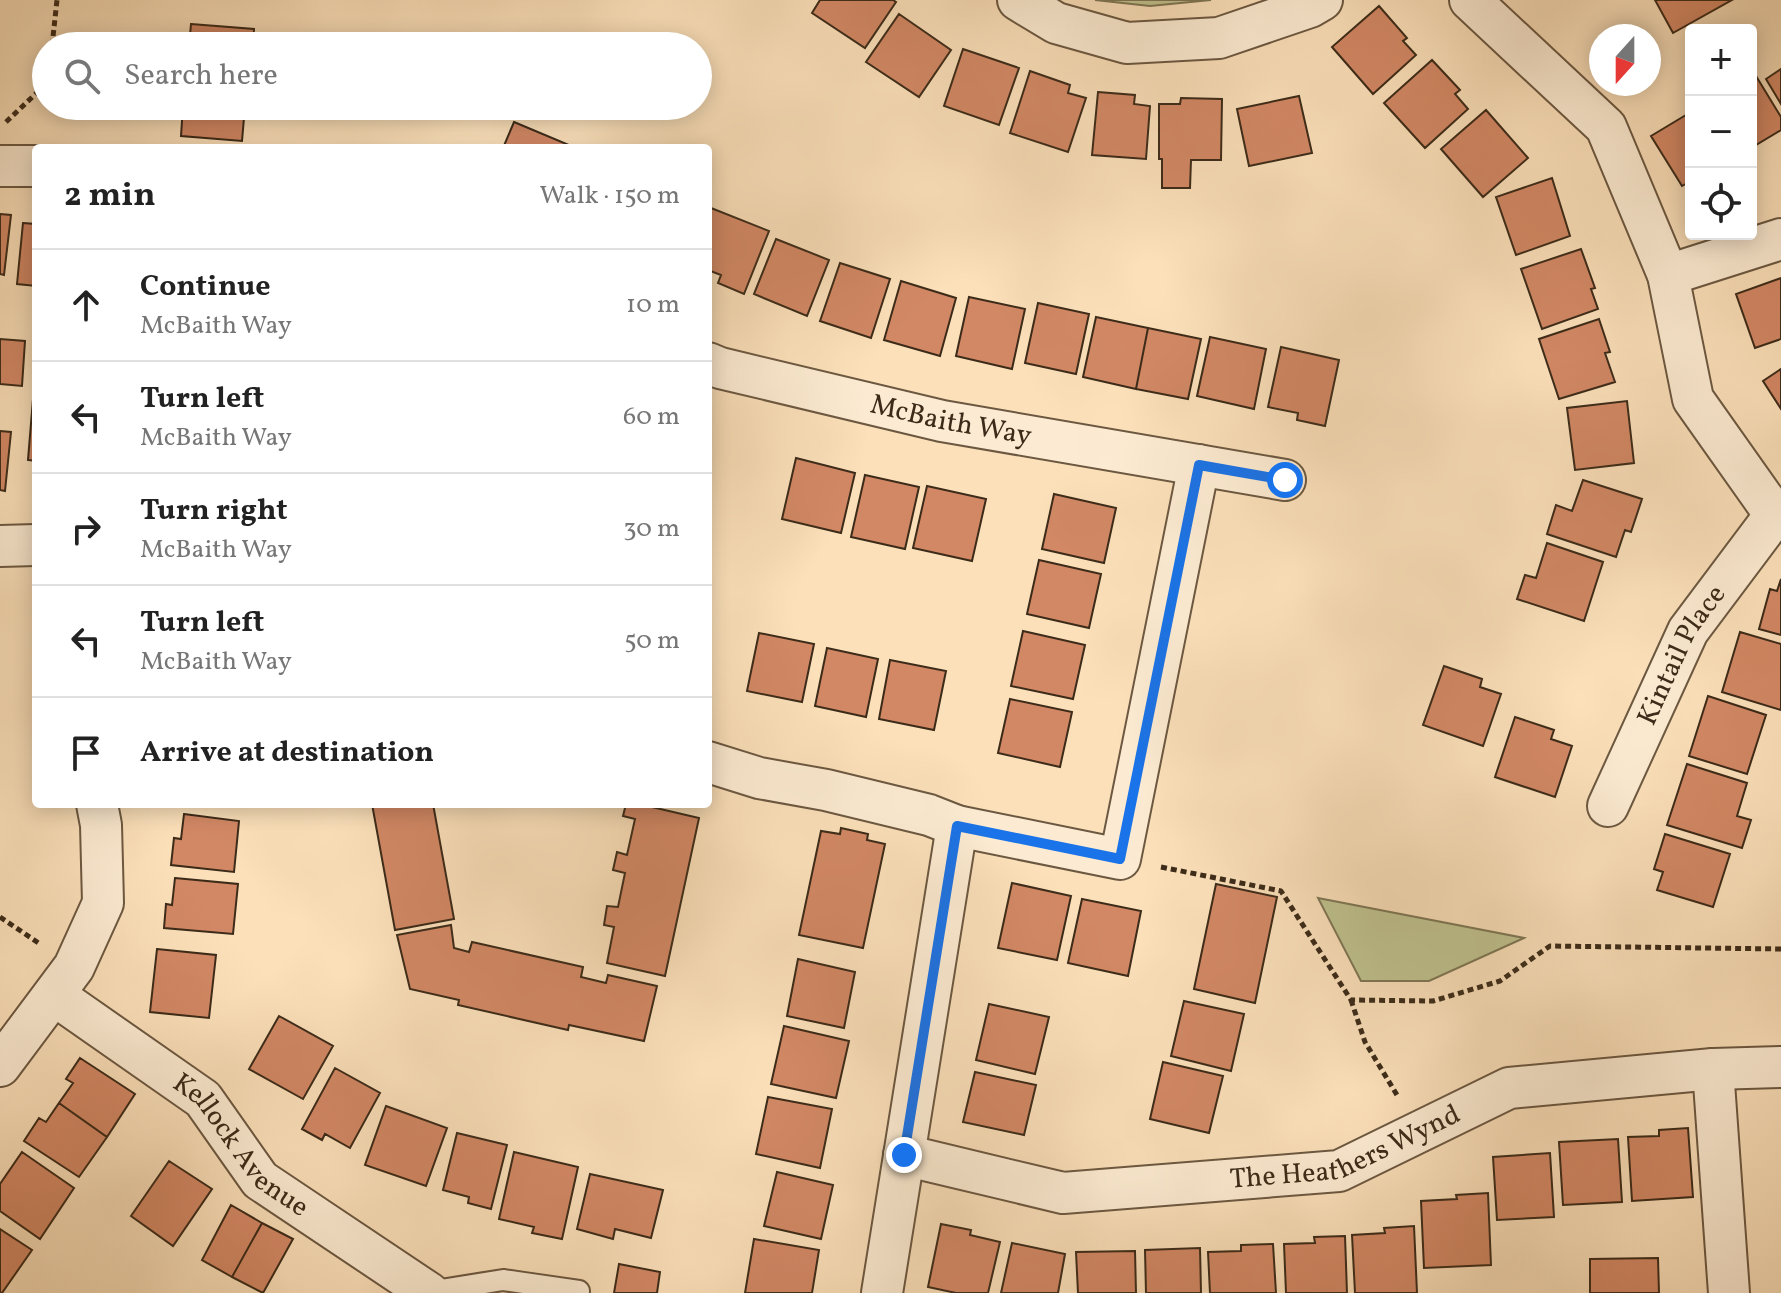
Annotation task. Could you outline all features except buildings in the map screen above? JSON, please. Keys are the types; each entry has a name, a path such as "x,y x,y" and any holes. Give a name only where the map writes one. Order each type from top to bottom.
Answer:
{"street":[{"path":"1018,0 1056,23 1127,43 1219,38 1310,7 1322,0"},
{"path":"1470,0 1606,127 1668,275 1693,399 1778,517"},
{"path":"0,166 32,166"},
{"path":"1668,275 1781,239"},
{"name":"McBaith Way","path":"712,365 942,421 1285,480"},
{"path":"712,763 759,778 826,790 929,815 957,826 1120,859 1199,465"},
{"name":"Kintail Place","path":"1608,806 1688,631 1778,517"},
{"path":"0,546 32,545"},
{"path":"0,1066 74,967 103,903 98,808"},
{"path":"882,1293 957,826"},
{"name":"Kellock Avenue","path":"54,995 203,1099 260,1180 429,1292"},
{"name":"The Heathers Wynd","path":"904,1155 1063,1193 1339,1171 1509,1088 1713,1069 1781,1067"},
{"path":"1713,1069 1729,1293"}],"lane":[{"path":"429,1292 503,1280 579,1291"}],"path":[{"path":"54,32 57,0"},
{"path":"0,129 32,98"},
{"path":"1120,859 1281,891 1351,1000 1365,1042 1399,1098 1450,1117"},
{"path":"1351,1000 1433,1001 1500,981 1550,946 1781,949"}],"green space":[{"path":"1095,0 1211,0 1150,6"},
{"path":"1318,898 1524,938 1429,981 1361,981"}],"route":[{"path":"904,1155 957,826 1120,859 1199,465 1285,480"}]}
